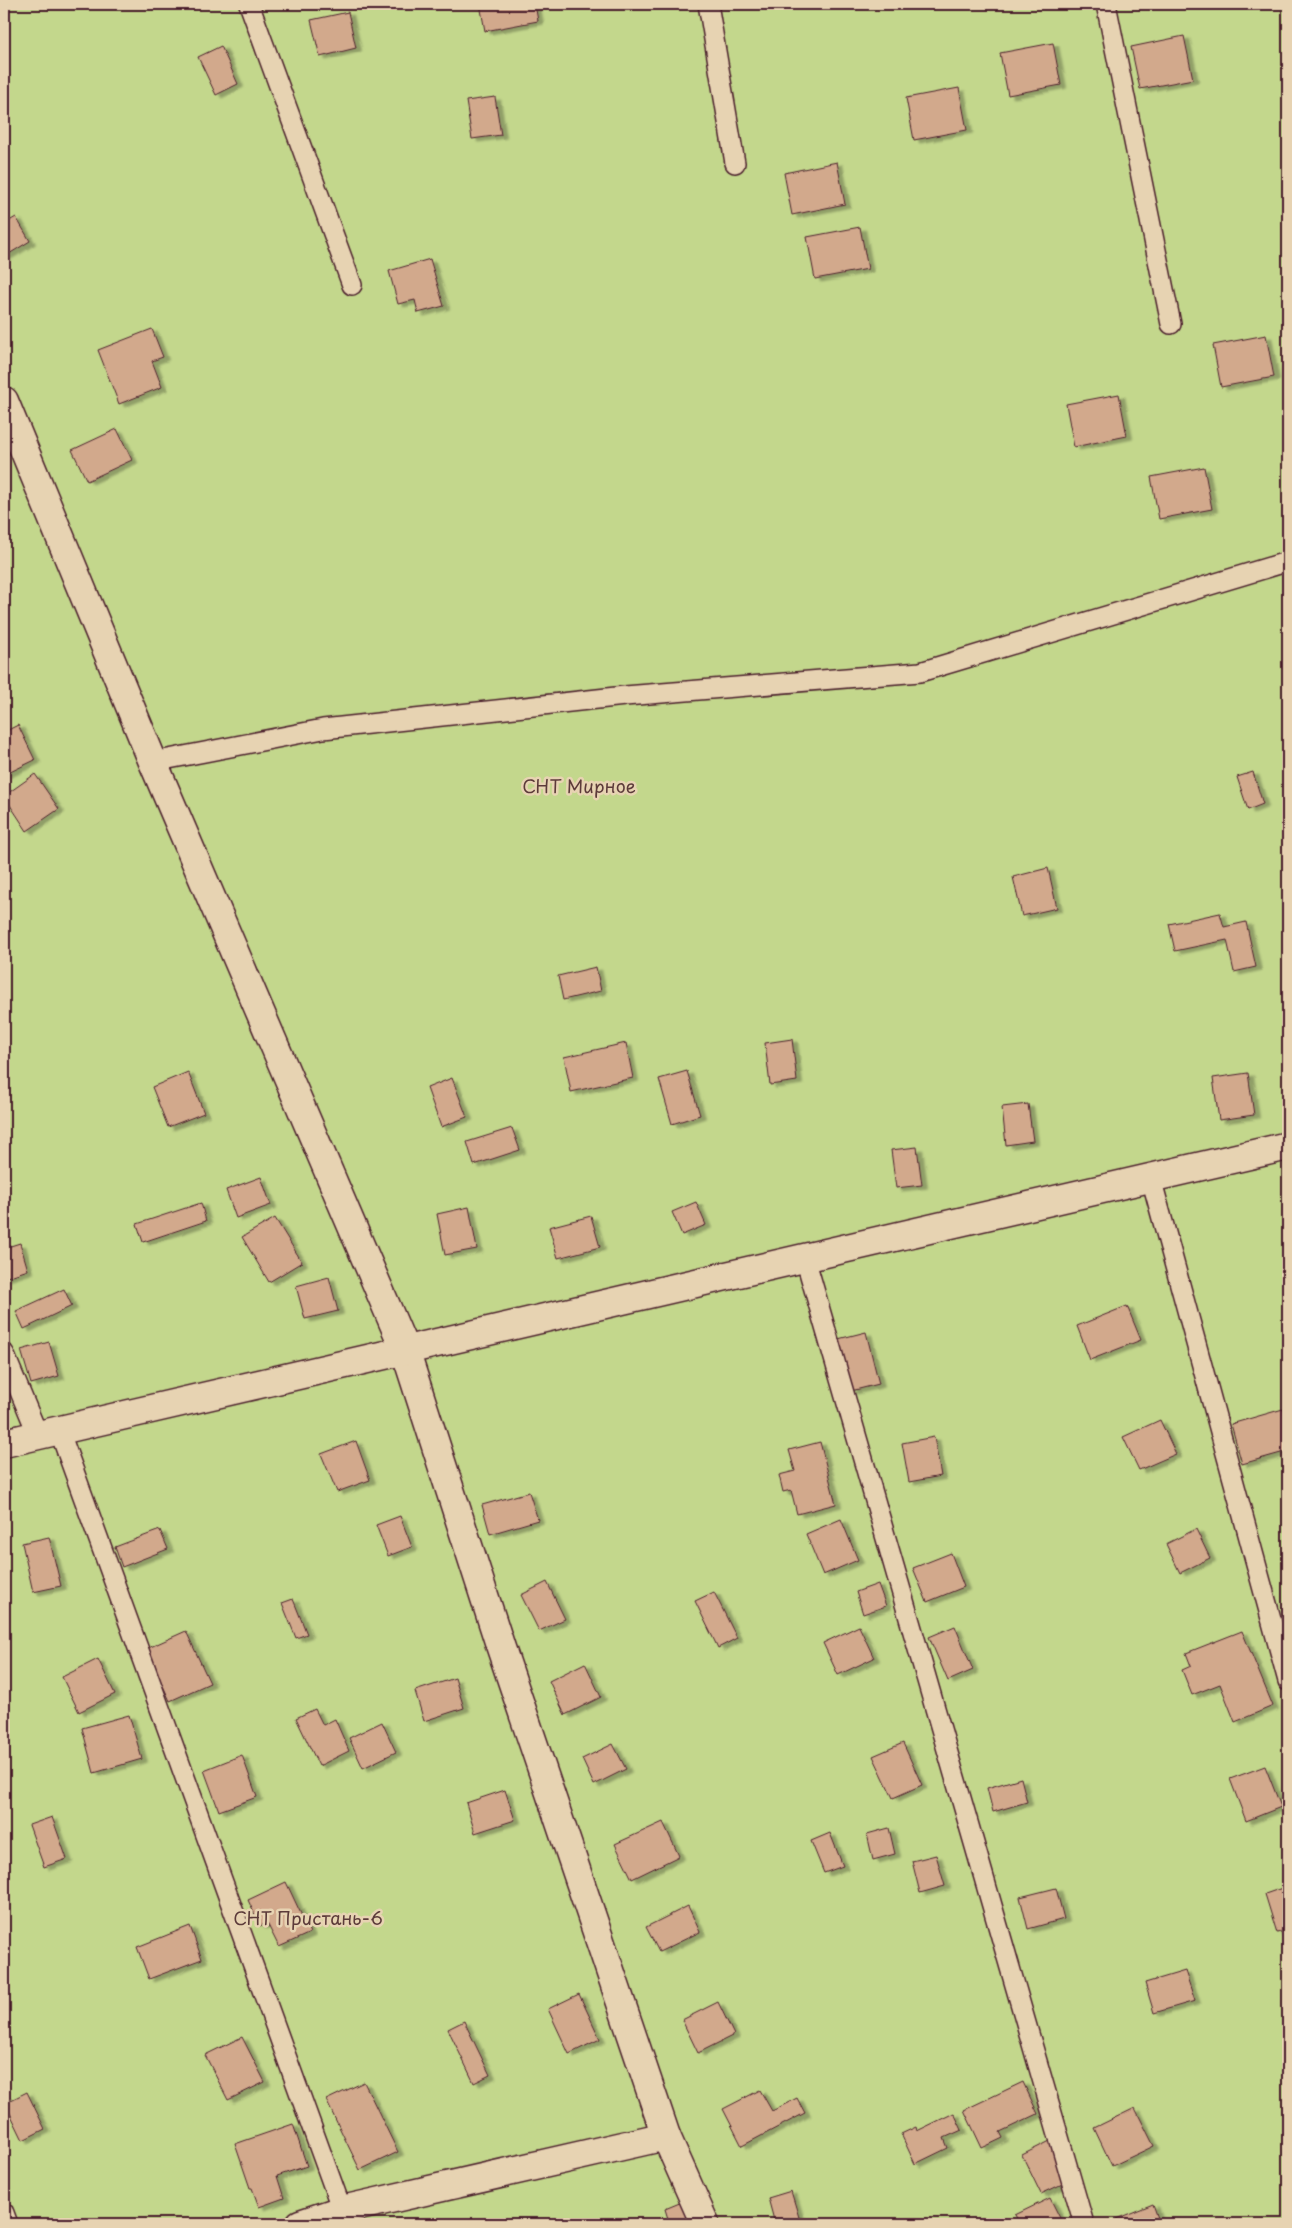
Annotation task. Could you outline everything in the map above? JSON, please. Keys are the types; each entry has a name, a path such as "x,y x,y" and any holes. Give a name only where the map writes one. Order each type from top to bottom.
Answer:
{"street":[{"path":"4,400 153,762 405,1350 501,1648 666,2136 705,2224"},
{"path":"4,1443 1288,1146"},
{"path":"300,2224 345,2217 666,2136"}],"lane":[{"path":"249,4 352,285"},
{"path":"708,4 735,163"},
{"path":"1106,4 1171,324"},
{"path":"153,762 323,728 625,696 920,672 1284,563"},
{"path":"1151,1178 1288,1681"},
{"path":"805,1258 1084,2224"},
{"path":"4,1353 48,1432 345,2217"},
{"path":"4,2213 8,2224"}],"green space":[{"name":"СНТ Мирное","path":"4,4 1288,4 1288,2224 4,2224"}],"building":[{"path":"480,4 535,4 538,21 485,31"},
{"path":"348,12 356,48 320,57 311,20"},
{"path":"1184,36 1193,79 1140,89 1131,47"},
{"path":"1053,43 1061,85 1008,95 1000,53"},
{"path":"221,46 238,84 216,95 198,57"},
{"path":"959,88 967,130 914,140 906,98"},
{"path":"495,97 501,135 472,139 466,101"},
{"path":"837,162 845,204 792,215 784,173"},
{"path":"16,217 30,241 4,257 4,224"},
{"path":"860,227 868,269 815,279 807,237"},
{"path":"430,259 444,306 418,313 415,300 398,304 389,271"},
{"path":"152,329 163,357 152,361 162,387 119,404 98,350"},
{"path":"1266,335 1274,377 1221,387 1213,345"},
{"path":"1119,394 1127,436 1074,447 1066,404"},
{"path":"117,429 132,460 87,481 72,450"},
{"path":"1204,467 1212,509 1159,519 1151,477"},
{"path":"18,725 35,760 4,775 4,745 9,742 4,732"},
{"path":"1253,772 1263,804 1248,810 1237,777"},
{"path":"35,774 59,809 27,831 4,796"},
{"path":"1048,868 1057,908 1022,916 1013,877"},
{"path":"1220,913 1224,927 1246,922 1256,967 1234,972 1227,940 1175,951 1169,924"},
{"path":"596,967 601,991 563,1000 558,976"},
{"path":"792,1039 797,1081 770,1085 765,1043"},
{"path":"626,1043 633,1078 571,1092 564,1057"},
{"path":"687,1071 700,1115 672,1124 659,1079"},
{"path":"188,1072 204,1113 168,1127 152,1087"},
{"path":"1248,1073 1254,1115 1219,1120 1213,1078"},
{"path":"452,1078 467,1117 441,1127 427,1088"},
{"path":"1028,1104 1033,1141 1006,1145 1002,1107"},
{"path":"512,1128 520,1150 474,1165 467,1142"},
{"path":"917,1147 922,1185 896,1188 891,1150"},
{"path":"261,1177 271,1205 236,1218 226,1190"},
{"path":"696,1202 706,1225 682,1235 672,1212"},
{"path":"201,1203 206,1221 143,1242 137,1224"},
{"path":"469,1207 477,1249 445,1255 437,1214"},
{"path":"591,1216 600,1247 558,1258 549,1227"},
{"path":"275,1218 302,1262 269,1282 242,1237"},
{"path":"20,1243 28,1270 4,1278 4,1248"},
{"path":"329,1277 338,1311 305,1319 296,1286"},
{"path":"64,1289 72,1306 24,1329 16,1311"},
{"path":"1127,1306 1141,1340 1090,1360 1077,1326"},
{"path":"866,1332 879,1384 851,1391 838,1339"},
{"path":"49,1342 59,1376 31,1384 21,1350"},
{"path":"1283,1409 1288,1426 1288,1451 1242,1464 1231,1424"},
{"path":"1160,1420 1176,1454 1139,1470 1123,1437"},
{"path":"934,1437 941,1476 909,1482 902,1443"},
{"path":"356,1441 370,1480 337,1492 321,1454"},
{"path":"820,1442 836,1504 797,1514 791,1490 783,1492 779,1475 795,1471 789,1450"},
{"path":"529,1492 538,1520 490,1534 482,1505"},
{"path":"400,1516 412,1547 388,1556 376,1525"},
{"path":"841,1519 858,1560 823,1575 806,1534"},
{"path":"1196,1529 1210,1558 1180,1573 1166,1544"},
{"path":"160,1530 168,1549 122,1567 115,1547"},
{"path":"49,1537 61,1586 33,1592 22,1543"},
{"path":"951,1553 964,1587 927,1602 913,1568"},
{"path":"547,1582 565,1619 539,1631 521,1595"},
{"path":"878,1584 886,1606 863,1614 856,1592"},
{"path":"714,1592 737,1638 718,1648 695,1601"},
{"path":"293,1599 307,1634 296,1638 282,1603"},
{"path":"859,1626 874,1658 838,1675 823,1643"},
{"path":"955,1626 973,1670 948,1681 929,1637"},
{"path":"186,1631 210,1683 170,1701 146,1649"},
{"path":"1242,1631 1273,1706 1235,1722 1220,1684 1192,1695 1182,1670 1191,1666 1186,1653"},
{"path":"98,1659 115,1694 79,1712 62,1677"},
{"path":"585,1663 601,1697 565,1715 549,1681"},
{"path":"455,1678 464,1708 424,1721 415,1691"},
{"path":"315,1709 323,1725 335,1719 349,1751 319,1766 296,1718"},
{"path":"129,1715 142,1759 94,1773 82,1728"},
{"path":"382,1722 396,1752 363,1768 349,1738"},
{"path":"903,1743 922,1785 893,1798 873,1756"},
{"path":"613,1744 626,1769 594,1785 582,1759"},
{"path":"242,1755 257,1797 219,1811 204,1770"},
{"path":"1265,1766 1281,1807 1246,1821 1230,1779"},
{"path":"1021,1778 1027,1802 993,1812 987,1788"},
{"path":"505,1790 515,1820 475,1833 466,1803"},
{"path":"52,1817 67,1859 44,1867 29,1825"},
{"path":"663,1822 679,1856 632,1879 615,1844"},
{"path":"889,1828 895,1854 873,1860 867,1834"},
{"path":"830,1833 843,1866 824,1873 811,1841"},
{"path":"936,1855 945,1886 920,1893 912,1861"},
{"path":"286,1882 310,1933 279,1947 267,1923 260,1926 248,1900"},
{"path":"1288,1886 1288,1930 1277,1933 1265,1894"},
{"path":"1056,1888 1064,1919 1028,1929 1020,1897"},
{"path":"688,1906 700,1932 659,1952 646,1927"},
{"path":"190,1926 202,1959 149,1979 137,1947"},
{"path":"1185,1971 1195,2001 1154,2013 1145,1983"},
{"path":"579,1994 600,2039 569,2054 548,2009"},
{"path":"718,2002 734,2035 698,2053 682,2020"},
{"path":"464,2021 490,2075 474,2083 448,2029"},
{"path":"242,2037 265,2082 228,2100 205,2055"},
{"path":"364,2082 398,2152 360,2170 326,2100"},
{"path":"1023,2082 1038,2114 1000,2132 1003,2138 982,2148 964,2110"},
{"path":"760,2090 772,2111 797,2098 805,2113 742,2146 723,2109"},
{"path":"27,2092 45,2129 23,2140 5,2103"},
{"path":"1135,2108 1154,2146 1112,2166 1094,2128"},
{"path":"954,2113 962,2130 944,2138 948,2148 915,2164 901,2134 916,2127 917,2131"},
{"path":"293,2124 307,2166 277,2176 284,2198 259,2207 252,2188 250,2188 235,2144"},
{"path":"1054,2139 1073,2179 1041,2194 1022,2155"},
{"path":"791,2191 801,2224 775,2224 768,2198"},
{"path":"1050,2198 1063,2224 1020,2224 1015,2215"},
{"path":"682,2202 691,2224 664,2224 669,2222 665,2209"},
{"path":"1153,2204 1160,2224 1118,2224 1116,2219"}],"park label":[{"name":"СНТ Пристань-6","path":"308,1919"}]}
